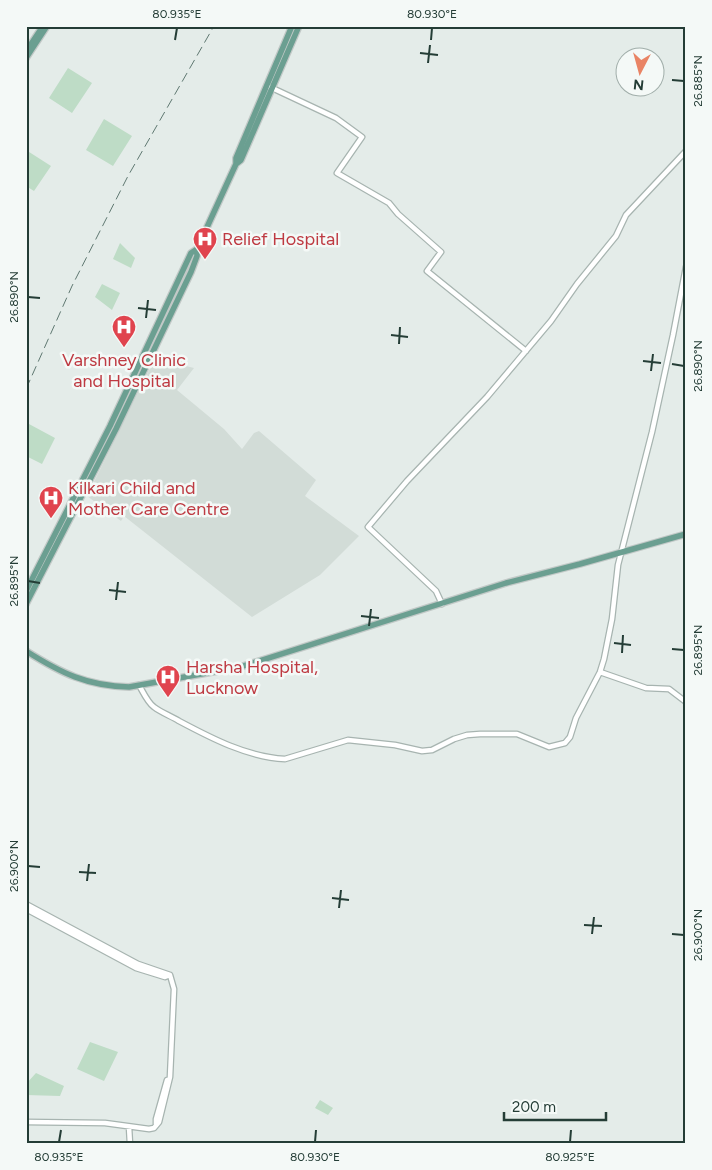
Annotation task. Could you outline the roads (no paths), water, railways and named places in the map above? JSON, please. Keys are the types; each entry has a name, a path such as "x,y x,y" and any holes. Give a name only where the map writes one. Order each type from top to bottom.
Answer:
{"main road":[{"path":"26,51 42,26"},
{"path":"26,58 48,26"},
{"path":"26,591 110,426 191,253 196,249 236,164 241,160 292,26"},
{"path":"269,87 299,26"},
{"path":"26,604 138,384 191,272 197,256 196,249"},
{"path":"26,651 42,662 88,682 117,687 140,687 240,668 506,583 686,534"}],"street":[{"path":"269,87 336,118 362,137 338,173 389,203 398,214 441,252 427,271 526,350"},
{"path":"442,604 436,591 368,527 407,481 484,400 552,320 578,282 616,236 626,215 686,151"},
{"path":"140,687 153,706 207,735 248,752 285,758 348,740 422,751 432,750 467,735 480,734 517,734 549,746 559,746 565,743 570,737 576,718 600,672 612,619 618,565 652,432 686,267"},
{"path":"600,672 646,688 669,688 686,702"},
{"path":"26,904 138,964 170,975"},
{"path":"26,909 136,968 165,977 170,975"},
{"path":"26,1122 104,1123 154,1128 167,1076 174,987 170,975"},
{"path":"128,1126 130,1144"}],"railway":[{"path":"26,389 72,286 128,176 214,26"}],"place":[{"name":"Relief Hospital","path":"205,260"},
{"name":"Varshney Clinic and Hospital","path":"124,348"},
{"name":"Kilkari Child and Mother Care Centre","path":"51,519"},
{"name":"Harsha Hospital, Lucknow","path":"168,698"}]}
